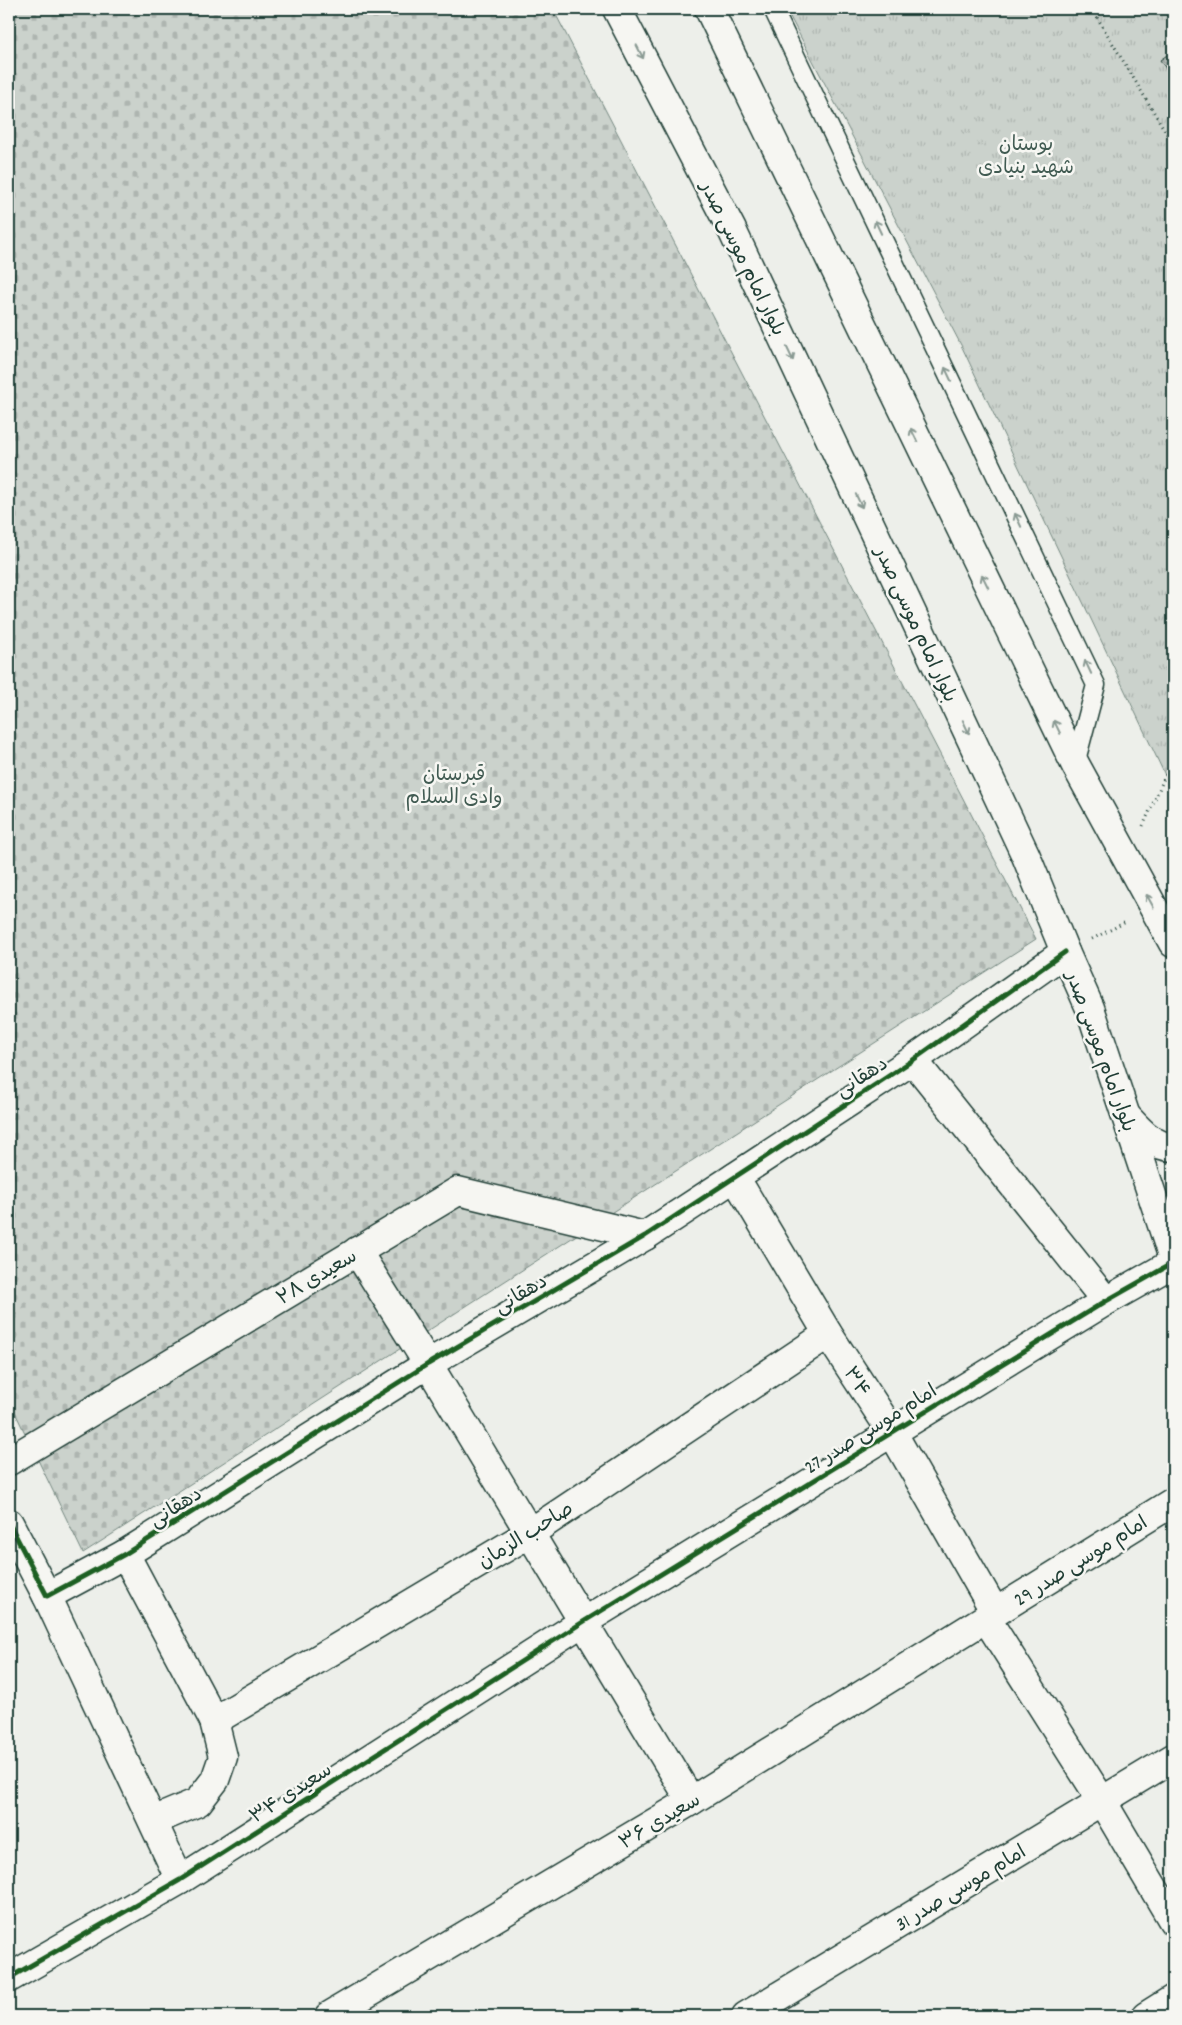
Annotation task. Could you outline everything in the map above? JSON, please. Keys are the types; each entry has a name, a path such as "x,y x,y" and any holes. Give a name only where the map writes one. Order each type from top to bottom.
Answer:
{"street":[{"name":"بلوار امام موسی صدر","path":"618,9 732,230 1026,856 1090,1008 1173,1258"},
{"path":"709,9 1075,764 1173,943"},
{"name":"دهقانی","path":"47,1596 126,1554 428,1364 645,1236 913,1060 1065,952"},
{"path":"913,1060 1106,1301"},
{"path":"1126,1115 1143,1135 1168,1147 1173,1147"},
{"name":"۳۴","path":"735,1176 828,1334 892,1432 991,1615 1173,1921"},
{"name":"سعیدی ۲۸","path":"9,1462 458,1191 645,1236"},
{"path":"357,1251 428,1364 691,1801"},
{"name":"امام موسی صدر 27","path":"583,1622 1106,1301 1173,1263"},
{"name":"صاحب الزمان","path":"214,1722 530,1533 828,1334"},
{"name":"امام موسی صدر 29","path":"991,1615 1173,1502"},
{"path":"9,1523 47,1596 180,1880"},
{"path":"126,1554 214,1722 223,1757 215,1780 198,1802 153,1821"},
{"name":"سعیدی ۳۶","path":"329,2016 691,1801 991,1615"},
{"name":"سعیدی ۳۴","path":"9,1978 180,1880 583,1622"},
{"name":"امام موسی صدر 31","path":"746,2016 1173,1758"},
{"path":"1146,2016 1173,1999"}],"lane":[{"path":"773,9 1096,685 1075,764"}],"path":[{"path":"1092,9 1173,144"},
{"path":"1128,860 1173,758"},
{"path":"1065,952 1154,908"}],"green space":[{"name":"قبرستان وادی السلام","path":"9,9 553,9 1036,939 83,1553 9,1400"},
{"name":"بوستان شهید بنیادی","path":"786,9 1173,9 1173,792 961,345"}],"building":[{"path":"1173,51 1173,79 1160,60"}],"cycle path":[{"path":"9,1523 47,1596 125,1554 428,1364 645,1236 913,1060 1065,952"},
{"path":"9,1978 180,1880 583,1622 1106,1301 1173,1263"}]}
